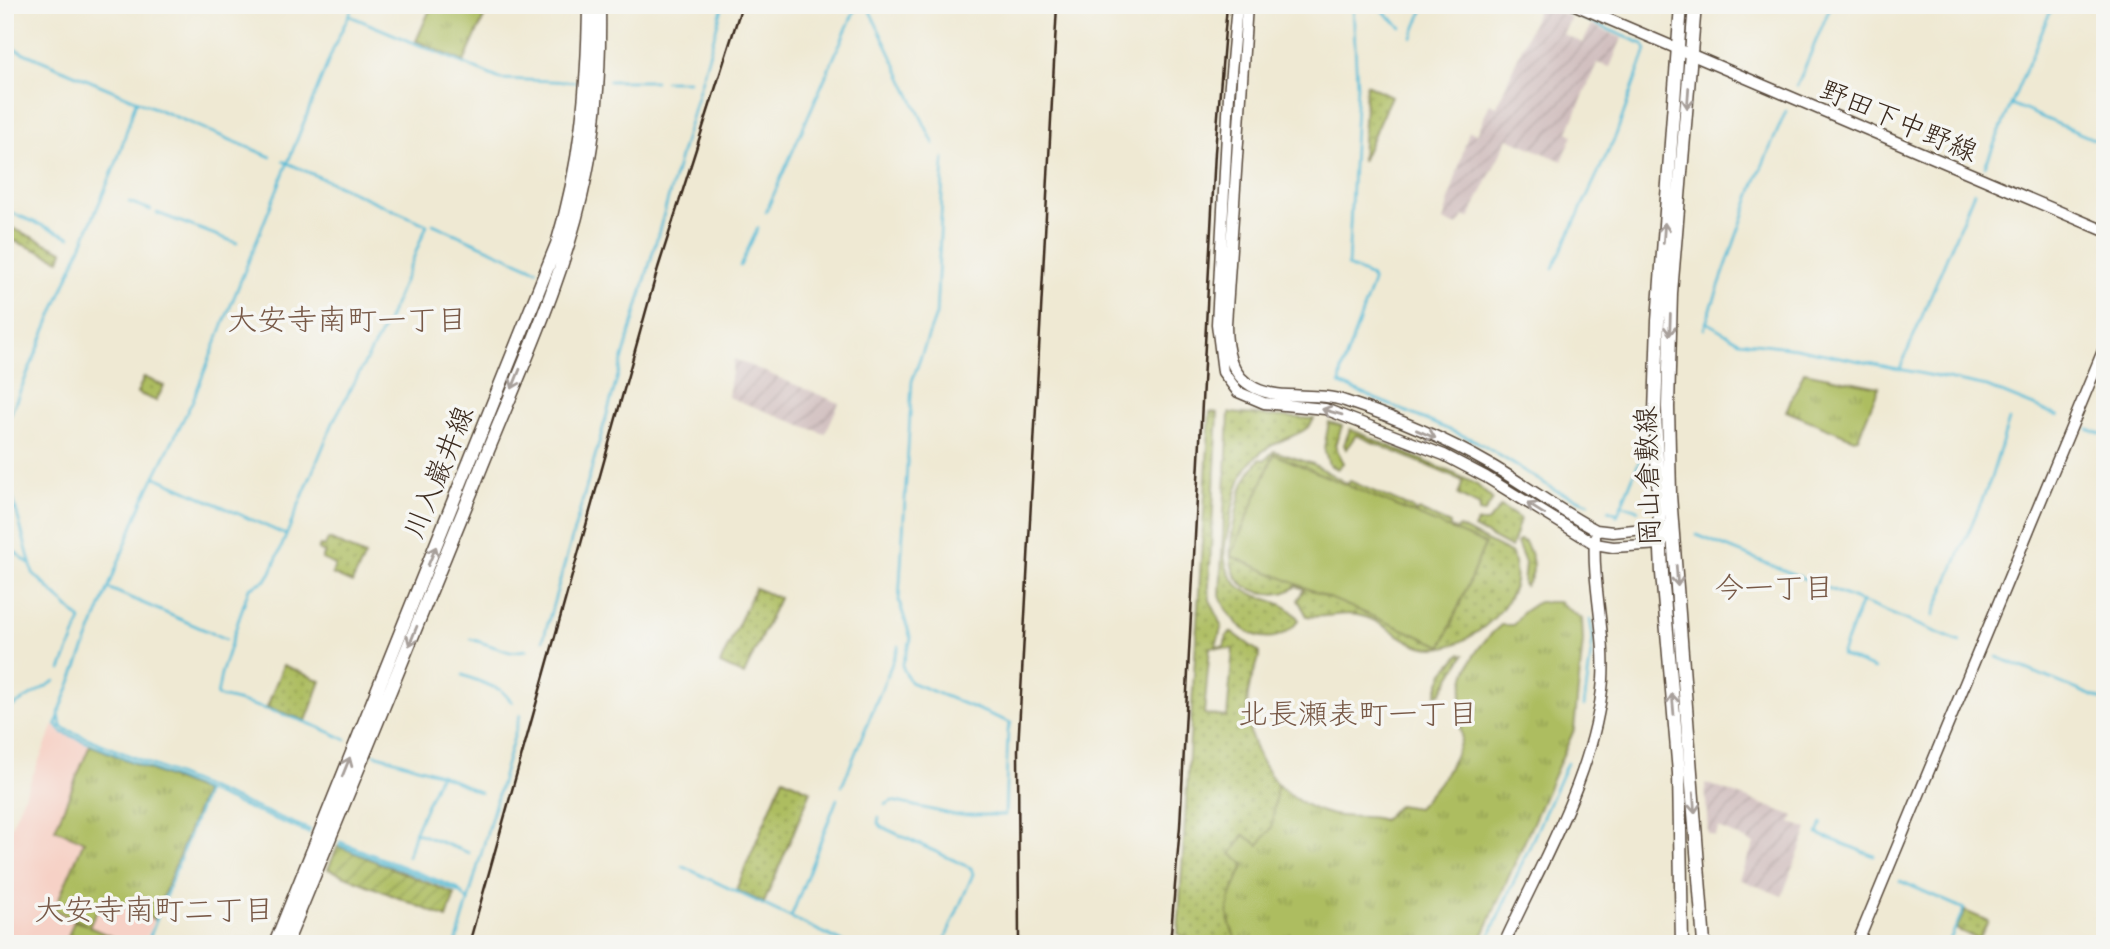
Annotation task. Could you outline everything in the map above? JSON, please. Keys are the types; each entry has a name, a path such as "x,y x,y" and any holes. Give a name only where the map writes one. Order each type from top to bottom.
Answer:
{"main road":[{"name":"川入巌井線","path":"275,944 557,244 570,198 583,126 589,5"},
{"name":"川入巌井線","path":"286,944 558,273 580,201 591,145 598,71 599,5"},
{"name":"岡山倉敷線","path":"1681,5 1658,321 1655,414 1704,944"},
{"name":"岡山倉敷線","path":"1682,944 1679,785 1661,544 1666,527 1670,325 1695,5"}],"street":[{"path":"1237,5 1229,95 1217,324 1219,355 1230,383 1252,399 1325,409 1463,464 1595,544 1613,547 1661,544"},
{"path":"1247,5 1226,324 1228,352 1237,374 1255,388 1267,392 1327,396 1345,401 1448,444 1493,466 1596,530 1666,527"},
{"name":"野田下中野線","path":"1575,5 2105,231"},
{"path":"1857,944 2105,346"},
{"path":"1504,944 1566,808 1594,738 1605,642 1595,568 1596,530"}],"shaded area":[{"path":"1540,5 1571,17 1563,34 1583,43 1592,25 1622,38 1610,67 1597,63 1568,132 1573,135 1562,161 1508,138 1469,218 1463,216 1458,226 1443,221 1469,131 1477,134 1490,103 1497,106"},
{"path":"734,359 839,403 825,434 728,397"},
{"path":"54,725 61,733 204,792 144,944 5,944 5,841"},
{"path":"1705,783 1794,816 1791,823 1808,829 1782,896 1739,879 1754,844 1719,828 1715,836 1708,833"}],"green space":[{"path":"432,5 481,5 488,8 464,62 416,41"},
{"path":"1366,84 1391,96 1362,161"},
{"path":"5,225 63,251 60,260 5,237"},
{"path":"1804,372 1879,387 1858,438 1854,439 1786,411"},
{"path":"144,377 164,386 156,401 137,393"},
{"path":"1210,412 1218,413 1209,587 1210,600 1222,625 1216,646 1224,647 1227,635 1232,632 1259,652 1251,680 1247,711 1256,750 1277,784 1277,806 1272,827 1231,896 1231,927 1239,944 1199,944 1178,934","holes":["1210,647 1233,649 1227,717 1204,714"]},
{"path":"1229,413 1314,419 1305,430 1269,447 1250,463 1239,483 1225,543 1228,571 1239,586 1284,606 1299,620 1288,631 1277,636 1265,637 1243,628 1225,608 1220,595"},
{"path":"1329,422 1342,426 1335,445 1343,463 1337,469 1329,465 1324,448"},
{"path":"1350,429 1457,475 1477,485 1493,500 1484,513 1479,512 1480,506 1458,495 1463,481 1356,435 1346,449 1344,445"},
{"path":"1274,451 1313,464 1348,484 1350,481 1412,508 1416,513 1418,510 1450,524 1450,527 1457,530 1459,527 1512,554 1516,578 1504,605 1495,617 1471,636 1445,647 1432,648 1414,644 1374,620 1358,615 1307,616 1298,600 1304,589 1296,586 1273,594 1252,590 1242,584 1232,567 1231,557 1232,535 1240,497 1253,468 1260,459 1265,460"},
{"path":"1274,454 1485,544 1442,646 1231,556"},
{"path":"1501,506 1520,519 1511,548 1474,528 1477,522 1488,522"},
{"path":"329,539 365,556 352,583 332,574 335,565 322,559 325,553 318,550 320,546 324,547"},
{"path":"1520,540 1528,547 1533,565 1532,576 1525,586 1525,563 1517,543"},
{"path":"755,588 779,598 744,675 720,664"},
{"path":"1538,602 1559,602 1582,619 1583,641 1574,730 1479,944 1239,944 1228,913 1231,895 1245,864 1231,854 1244,835 1259,845 1272,827 1277,784 1306,805 1340,816 1383,820 1398,805 1417,808 1443,777 1458,750 1461,738 1459,723 1462,691 1468,667 1474,656 1501,625 1513,625 1523,612"},
{"path":"1460,654 1464,655 1441,693 1436,694 1444,672"},
{"path":"283,665 321,681 306,721 267,707"},
{"path":"90,745 204,792 154,919 103,897 89,927 128,944 65,944 74,921 87,925 54,910 84,841 55,829"},
{"path":"783,778 811,791 764,903 736,890"},
{"path":"338,846 455,894 447,918 328,869"},
{"path":"1965,911 1988,921 1979,940 1956,929"}],"waterway":[{"path":"310,830 65,729 61,726 59,713 143,500 193,400 336,42 354,5"},
{"path":"543,640 723,5"},
{"path":"766,212 857,5"},
{"path":"867,5 934,144"},
{"path":"1353,5 1357,85 1348,266 1371,277 1373,282 1342,369 1340,384 1476,441 1555,490 1589,503"},
{"path":"1412,37 1425,5"},
{"path":"1551,5 1643,44 1646,50 1616,135 1553,268"},
{"path":"1797,86 1831,5"},
{"path":"1985,166 2053,5"},
{"path":"1362,8 1379,8 1401,27"},
{"path":"350,16 500,79 576,82"},
{"path":"5,45 271,157"},
{"path":"609,81 655,81"},
{"path":"665,81 689,81"},
{"path":"5,427 117,161 136,101"},
{"path":"2011,104 2105,144"},
{"path":"1704,329 1755,183 1786,111"},
{"path":"885,805 892,801 955,815 1005,815 1008,730 1011,723 910,682 902,666 911,639 899,601 912,381 936,315 944,158"},
{"path":"283,161 427,225 387,322 335,418 271,572 266,580 249,588 221,674 217,696 267,709 346,740"},
{"path":"1900,369 1974,192"},
{"path":"129,202 151,210"},
{"path":"5,210 70,237"},
{"path":"157,213 237,243"},
{"path":"433,224 537,270"},
{"path":"740,266 758,228"},
{"path":"1706,322 1739,341 1796,348 1987,387 2058,416"},
{"path":"1933,616 1990,481 2009,420"},
{"path":"2088,429 2105,435"},
{"path":"1617,516 1643,452"},
{"path":"5,469 33,573 81,620 61,670"},
{"path":"156,477 286,535"},
{"path":"1623,505 1638,510"},
{"path":"5,506 15,510"},
{"path":"1608,510 1618,514"},
{"path":"1697,535 1960,642"},
{"path":"5,544 30,564"},
{"path":"110,589 226,639"},
{"path":"1862,601 1841,655 1874,669"},
{"path":"1584,706 1593,639 1590,619"},
{"path":"471,639 510,652 527,650"},
{"path":"842,786 899,646"},
{"path":"1997,657 2105,701"},
{"path":"463,675 501,690 512,702"},
{"path":"5,711 55,681"},
{"path":"456,944 520,715"},
{"path":"59,716 56,724 62,732 309,833"},
{"path":"375,754 440,774 481,793"},
{"path":"1486,944 1567,763"},
{"path":"408,856 415,831 440,774"},
{"path":"147,944 206,791"},
{"path":"791,917 837,799"},
{"path":"879,817 878,823 882,827 971,868 973,874 943,944"},
{"path":"1822,823 1818,834 1874,856"},
{"path":"414,832 469,853"},
{"path":"340,842 457,888 469,902"},
{"path":"339,845 459,892"},
{"path":"682,866 847,944"},
{"path":"1900,881 1964,909 1948,944"}],"railway":[{"path":"469,944 658,268 742,5"},
{"path":"1019,944 1018,750 1057,5"},
{"path":"1170,944 1180,826 1215,152 1227,5"}],"district":[{"name":"大安寺南町一丁目","path":"347,320"},
{"name":"今一丁目","path":"1774,588"},
{"name":"北長瀬表町一丁目","path":"1358,714"},
{"name":"大安寺南町二丁目","path":"154,910"}]}
